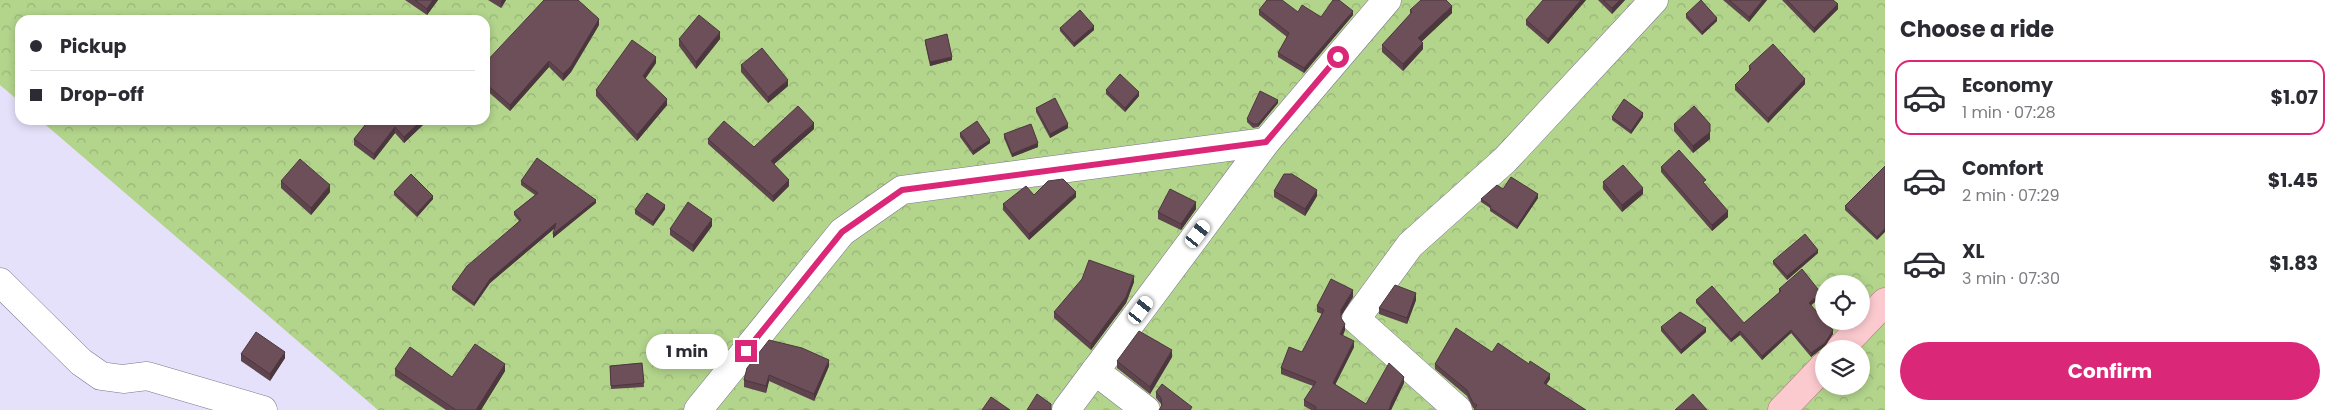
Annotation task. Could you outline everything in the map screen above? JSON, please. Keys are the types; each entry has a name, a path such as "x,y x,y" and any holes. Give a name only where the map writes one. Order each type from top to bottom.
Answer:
{"main road":[{"path":"1849,340 1885,302"},
{"path":"1782,410 1815,375"}],"street":[{"path":"1066,410 1266,142 1386,0"},
{"path":"1458,410 1356,319 1410,245 1505,160 1654,0"},
{"path":"698,410 842,232 902,190 1266,142"},
{"path":"0,282 81,362 101,376 122,379 147,376 263,410"},
{"path":"1095,371 1146,410"}],"green space":[{"path":"0,0 1885,0 1885,410 378,410 46,125 490,125 490,15 15,15 15,98 0,85"}],"building":[{"path":"415,0 433,0 427,9"},
{"path":"544,0 578,0 599,19 571,66 563,74 549,61 510,105 490,87 490,58"},
{"path":"1267,0 1282,0 1298,12 1302,5 1321,17 1333,0 1339,0 1353,11 1304,68 1278,53 1289,33 1259,10"},
{"path":"1421,0 1446,0 1452,6 1418,38 1423,43 1403,64 1382,45 1412,12 1410,10"},
{"path":"1543,0 1581,0 1548,39 1526,20"},
{"path":"1603,0 1620,0 1612,8"},
{"path":"1701,0 1717,18 1702,32 1686,14"},
{"path":"1729,0 1763,0 1749,17"},
{"path":"1787,0 1833,0 1838,4 1814,28"},
{"path":"1080,10 1094,26 1074,43 1060,28"},
{"path":"699,15 720,32 696,62 679,39"},
{"path":"947,34 952,57 930,62 925,40"},
{"path":"632,40 656,57 643,76 667,99 637,135 596,90"},
{"path":"1773,44 1805,79 1768,118 1735,85 1751,69 1749,66"},
{"path":"762,48 788,80 768,97 741,65"},
{"path":"1120,74 1139,92 1125,108 1106,90"},
{"path":"1260,91 1278,100 1258,124 1253,124 1247,119"},
{"path":"1055,98 1068,124 1050,134 1036,108"},
{"path":"1624,99 1643,113 1631,131 1612,117"},
{"path":"798,106 814,123 771,161 789,180 773,196 708,139 724,121 754,147"},
{"path":"1694,106 1710,124 1710,132 1693,146 1674,124"},
{"path":"977,121 990,140 973,151 960,133"},
{"path":"1031,124 1038,143 1012,154 1004,134"},
{"path":"365,125 417,125 404,137 395,127 374,154 354,139"},
{"path":"1679,150 1706,180 1703,182 1728,211 1712,225 1661,167"},
{"path":"537,158 596,200 553,234 556,223 490,279 474,303 452,287 467,266 521,220 514,212 538,193 521,181"},
{"path":"300,159 330,185 311,208 281,181"},
{"path":"1623,165 1643,188 1622,205 1603,182"},
{"path":"1885,166 1885,228 1877,237 1845,206"},
{"path":"411,174 433,196 417,213 394,192"},
{"path":"1284,174 1292,174 1317,190 1305,209 1274,191"},
{"path":"1511,177 1538,194 1517,226 1490,208 1491,206 1481,199 1497,185 1503,189"},
{"path":"1063,179 1076,192 1029,234 1003,204 1026,186 1034,195 1048,181"},
{"path":"1170,189 1196,202 1181,224 1158,212"},
{"path":"647,193 665,205 653,222 635,210"},
{"path":"688,202 712,219 693,245 670,229"},
{"path":"1805,234 1818,250 1787,276 1773,261"},
{"path":"1089,260 1134,276 1126,297 1091,344 1054,312 1082,279"},
{"path":"1802,269 1815,285 1815,298 1809,303 1815,310 1815,330 1833,330 1827,340 1815,340 1815,350 1811,353 1791,330 1762,356 1740,331 1731,339 1696,300 1712,286 1744,323 1781,291 1779,289"},
{"path":"1331,279 1353,290 1341,310 1341,318 1345,324 1340,334 1354,341 1333,383 1366,404 1389,363 1404,377 1389,410 1315,410 1316,407 1304,400 1316,382 1281,368 1289,347 1302,352 1324,310 1317,306"},
{"path":"1395,285 1416,293 1407,318 1379,308"},
{"path":"1680,312 1706,328 1681,350 1661,327"},
{"path":"1456,328 1492,352 1498,343 1529,364 1530,361 1550,374 1544,383 1586,410 1474,410 1477,405 1473,403 1467,390 1435,364"},
{"path":"1139,331 1172,350 1150,387 1117,361"},
{"path":"256,332 285,352 270,374 241,354"},
{"path":"769,340 802,348 829,360 814,394 769,375 766,386 744,380 747,368"},
{"path":"475,344 505,364 476,410 456,410 395,369 410,347 452,377"},
{"path":"642,363 644,383 611,386 610,366"},
{"path":"1162,384 1192,407 1190,410 1159,410 1162,405 1161,398 1156,392"},
{"path":"1037,394 1051,404 1051,410 1027,410"},
{"path":"1693,394 1707,410 1675,410"},
{"path":"991,397 1010,410 982,410"}],"route":[{"path":"746,351 842,232 902,190 1266,142 1338,57"}]}
